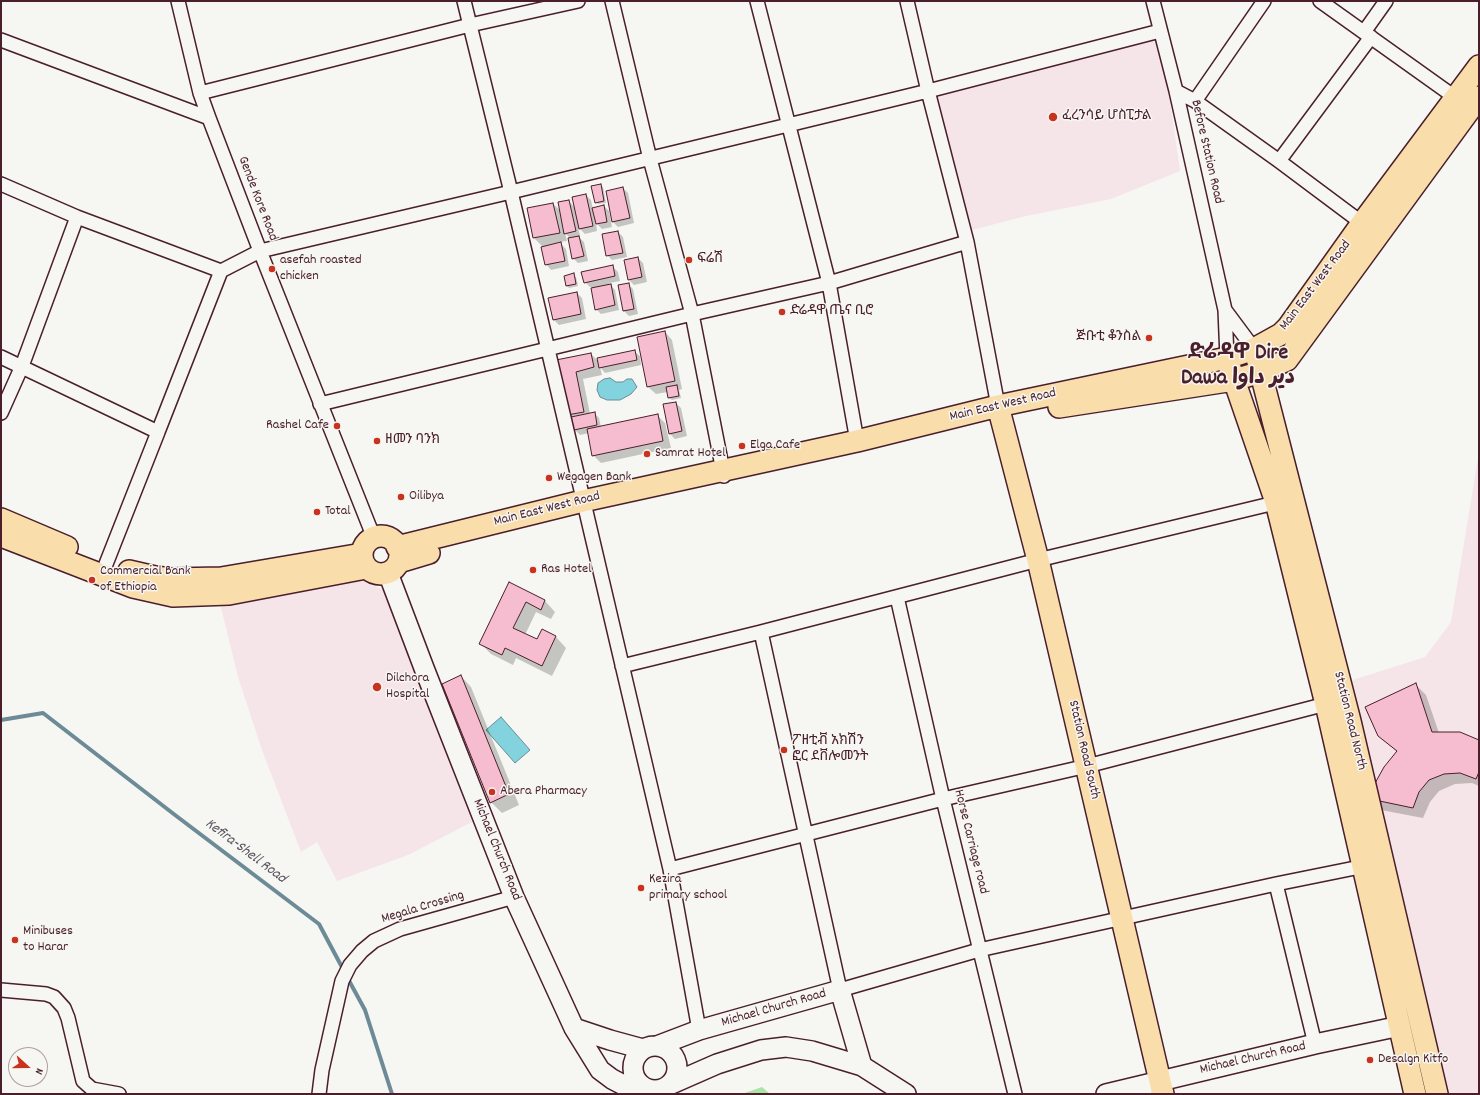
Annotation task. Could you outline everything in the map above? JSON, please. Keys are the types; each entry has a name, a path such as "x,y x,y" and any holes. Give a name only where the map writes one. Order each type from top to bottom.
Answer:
{"main road":[{"name":"Main East West Road","path":"395,560 585,505 724,475 1227,358 1254,349 1281,334 1288,327 1362,223 1479,66"},
{"name":"Main East West Road","path":"724,475 857,441 999,411 1234,380 1261,372 1287,360 1479,97"},
{"name":"Station Road North","path":"1254,349 1261,372 1284,500 1326,704 1436,1094"},
{"name":"Station Road North","path":"1227,358 1234,380 1284,500 1350,721 1372,864 1400,1026 1415,1094"},
{"name":"Station Road South","path":"999,411 1038,560 1161,1087"},
{"path":"1,519 32,540 105,570 171,579 199,580 299,573 364,561"},
{"path":"1,536 32,540"},
{"path":"385,537 390,539 395,560 376,574 364,561 365,544 374,538 385,537"},
{"name":"Michael Church Road","path":"395,560 424,668 514,896 574,1028 600,1070 612,1079 629,1088 660,1089 717,1064 761,1050 786,1047 812,1051 862,1066 906,1094"},
{"name":"Michael Church Road","path":"650,1047 699,1030 840,990 862,1066"},
{"name":"Michael Church Road","path":"1106,1094 1161,1087 1315,1044 1400,1026"},
{"path":"574,1028 610,1040 650,1047 669,1051 673,1055 676,1062 675,1076 660,1089 641,1086 636,1080 632,1069 636,1056 650,1047"}],"street":[{"name":"Gende Kore Road","path":"178,1 200,93 209,118 320,404 374,538"},
{"path":"464,1 511,192 670,869 699,1030"},
{"path":"200,93 470,25 578,1"},
{"path":"612,1 650,159 692,314 724,475"},
{"path":"758,1 829,283 857,441"},
{"path":"907,1 928,91 967,242 999,411"},
{"name":"Before Station Road","path":"1153,1 1176,90 1225,310 1227,358"},
{"path":"1195,101 1264,1"},
{"path":"1320,1 1456,98"},
{"path":"1279,161 1367,35 1386,1"},
{"path":"105,570 221,271 260,251 650,159 928,91 1160,30"},
{"path":"1,40 209,118"},
{"path":"1176,90 1195,101 1279,161 1362,223"},
{"path":"1,184 77,217 221,271"},
{"path":"1,413 22,366 77,217"},
{"path":"320,404 692,314 829,283 967,242"},
{"name":"Before Station Road","path":"1225,310 1254,349"},
{"path":"1,357 158,432"},
{"path":"622,666 761,632 1038,560 1284,500"},
{"name":"Horse Carriage road","path":"897,597 943,799 1015,1094"},
{"path":"761,632 840,990 979,950 1372,864"},
{"path":"670,869 943,799 1087,766 1326,704"},
{"path":"1276,884 1315,1044"},
{"name":"Megala Crossing","path":"319,1094 322,1070 342,980 350,965 362,951 374,940 400,929 514,896"},
{"path":"1,990 46,994 54,997 64,1008 68,1018 83,1081 92,1090 119,1094"}],"shaded area":[{"name":"ፈረንሳይ ሆስፒታል","path":"1160,31 1180,171 1111,199 1026,216 964,232 927,87"},
{"path":"1479,452 1479,1094 1412,1094 1318,691 1425,657 1451,622"},
{"path":"364,579 368,584 385,590 476,820 408,855 337,881 317,842 301,852 262,750 238,677 220,603"}],"green space":[{"path":"762,1087 770,1094 742,1094"}],"water":[{"path":"610,378 616,382 623,382 627,379 632,379 637,387 631,394 620,400 607,400 600,397 597,390 598,383 604,379"},
{"path":"501,717 530,750 515,763 486,730"}],"building":[{"path":"601,184 604,201 595,203 591,186"},
{"path":"623,187 630,218 612,222 606,191"},
{"path":"586,194 593,226 579,229 572,197"},
{"path":"569,200 576,231 564,234 558,202"},
{"path":"553,203 560,233 533,238 527,208"},
{"path":"604,205 607,222 596,224 592,208"},
{"path":"618,231 623,253 606,256 602,234"},
{"path":"579,236 584,256 572,259 568,238"},
{"path":"561,242 565,261 545,265 541,247"},
{"path":"638,257 642,277 628,280 624,260"},
{"path":"613,265 615,276 584,283 581,272"},
{"path":"574,273 576,284 566,286 564,276"},
{"path":"629,283 634,309 623,311 618,285"},
{"path":"611,284 615,305 595,310 591,288"},
{"path":"577,292 581,314 553,320 548,298"},
{"path":"665,331 675,381 647,387 637,337"},
{"path":"635,350 637,360 599,368 597,358"},
{"path":"591,353 594,367 576,372 584,412 567,415 556,360"},
{"path":"677,385 679,396 668,398 666,387"},
{"path":"676,402 682,431 669,434 663,404"},
{"path":"595,412 597,425 574,430 571,417"},
{"path":"658,414 663,441 592,456 587,429"},
{"path":"509,582 545,600 541,610 526,602 513,628 537,639 542,629 556,636 542,666 505,648 502,655 479,644"},
{"path":"461,675 509,794 490,803 442,684"},
{"path":"1416,683 1432,732 1460,732 1479,740 1479,772 1476,779 1460,773 1444,774 1429,780 1419,792 1413,808 1370,799 1374,785 1384,767 1397,751 1378,736 1365,707"}],"waterway":[{"name":"Kefira-Shell Road","path":"1,720 43,713 319,924 344,971"},
{"name":"Kefira-Shell Road","path":"347,977 365,1010 392,1094"}],"place":[{"name":"ፈረንሳይ ሆስፒታል","path":"1053,117"},
{"name":"ፍሬሽ","path":"689,260"},
{"name":"asefah roasted chicken","path":"272,269"},
{"name":"ድሬዳዋ ጤና ቢሮ","path":"782,312"},
{"name":"ጅቡቲ ቆንስል","path":"1149,338"},
{"name":"Rashel Cafe","path":"337,426"},
{"name":"ዘመን ባንክ","path":"377,441"},
{"name":"Elga Cafe","path":"742,446"},
{"name":"Samrat Hotel","path":"647,454"},
{"name":"Wegagen Bank","path":"549,478"},
{"name":"Oilibya","path":"401,497"},
{"name":"Total","path":"317,512"},
{"name":"Ras Hotel","path":"533,570"},
{"name":"Commercial Bank of Ethiopia","path":"92,580"},
{"name":"Dilchora Hospital","path":"377,687"},
{"name":"ፖዘቲቭ አክሽን ፎር ደቨሎመንት","path":"784,750"},
{"name":"Abera Pharmacy","path":"492,792"},
{"name":"Kezira primary school","path":"641,888"},
{"name":"Minibuses to Harar","path":"15,940"},
{"name":"Desalgn Kitfo","path":"1370,1060"}],"district":[{"name":"ድሬዳዋ Dire Dawa دير داوا","path":"1238,368"}]}
